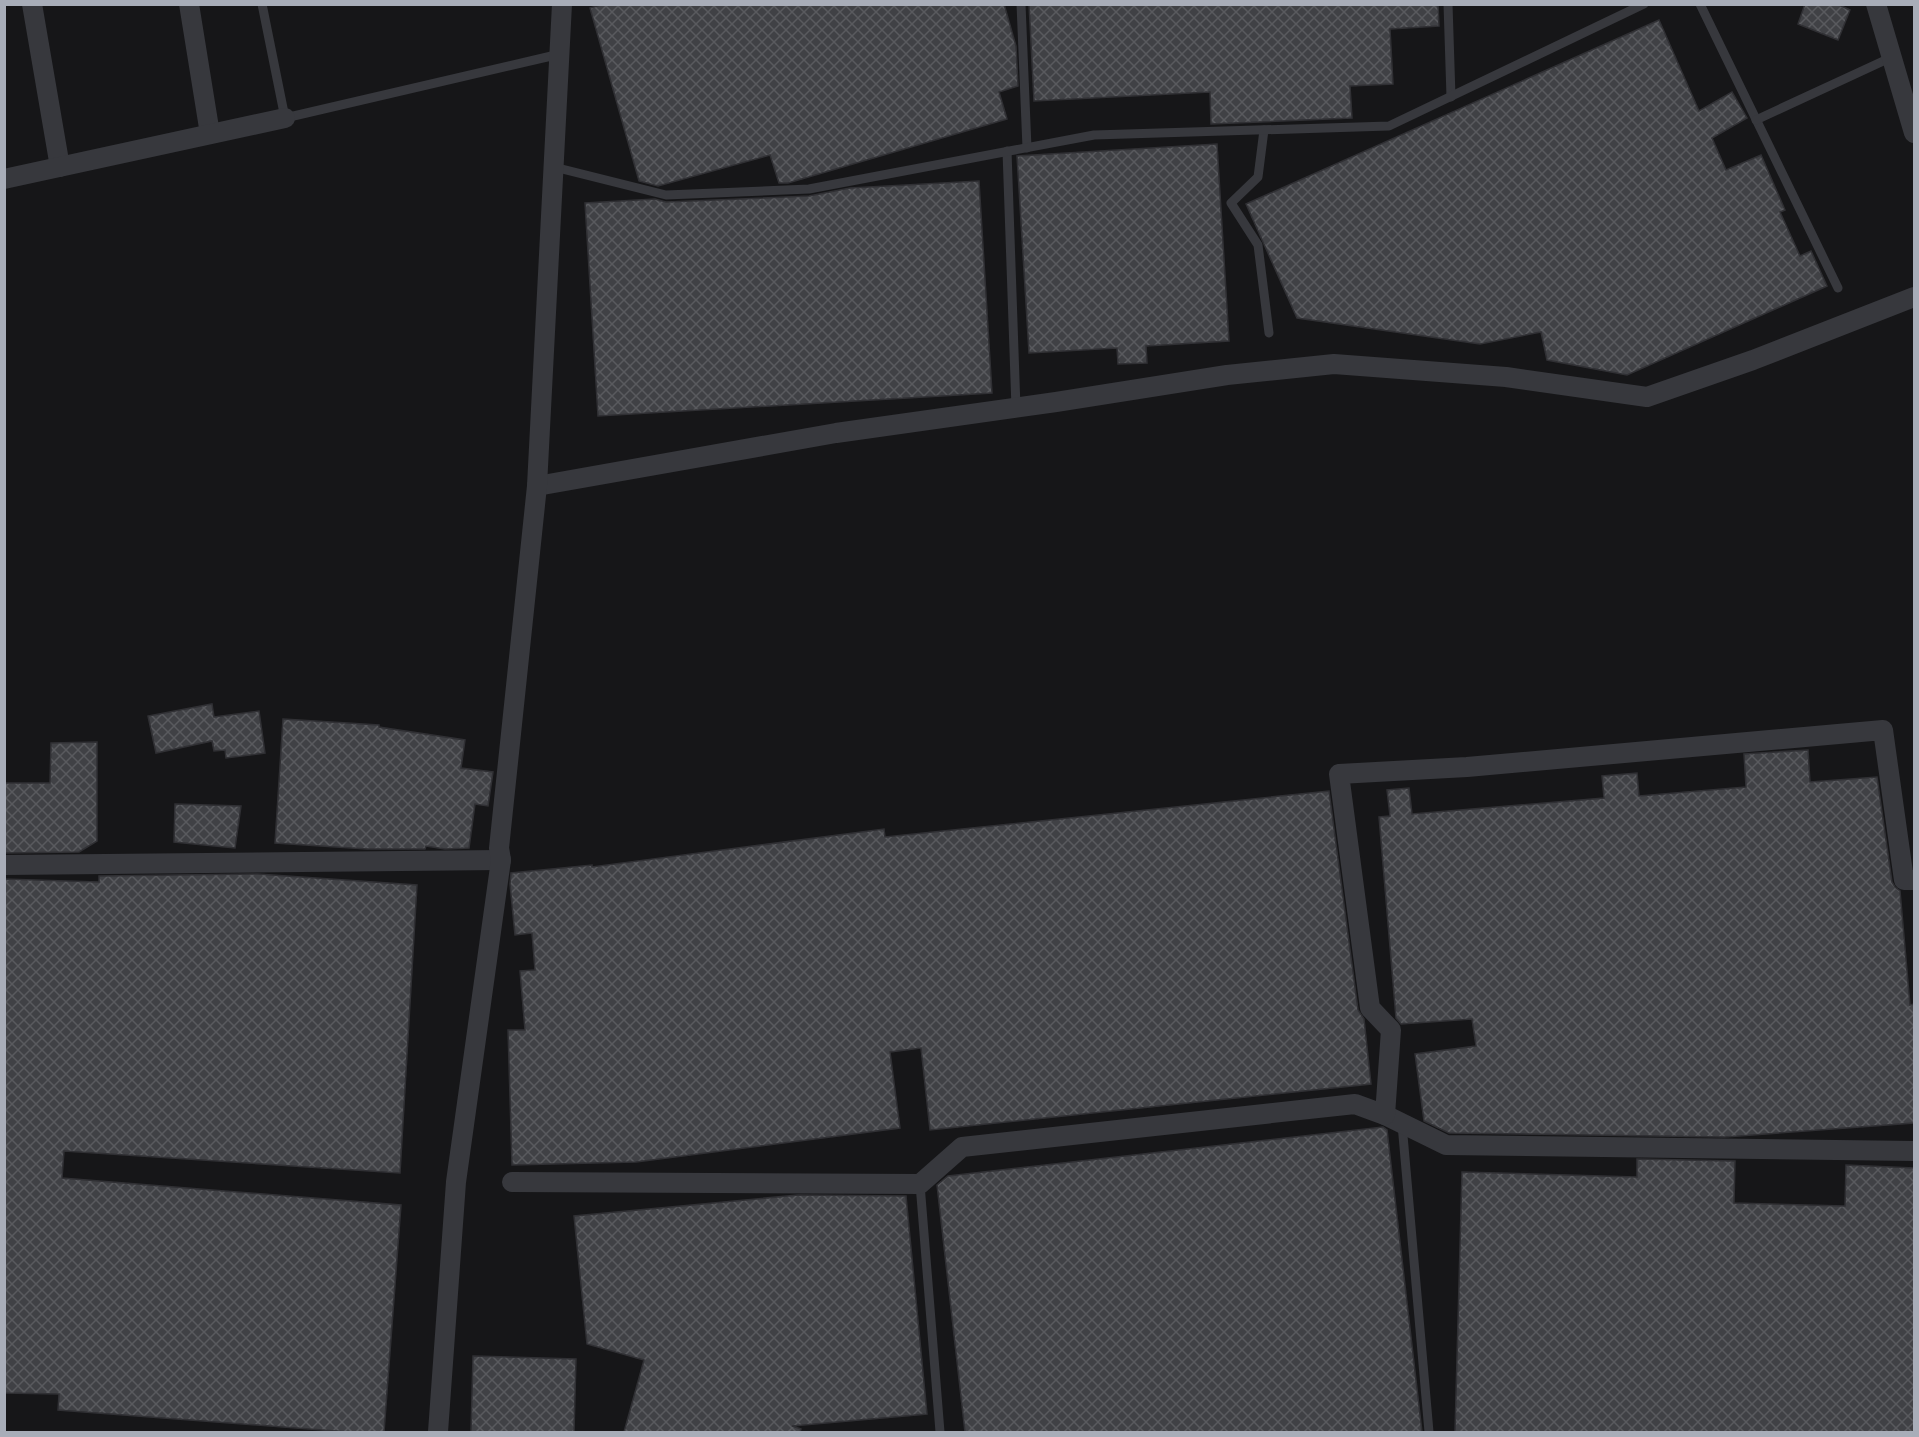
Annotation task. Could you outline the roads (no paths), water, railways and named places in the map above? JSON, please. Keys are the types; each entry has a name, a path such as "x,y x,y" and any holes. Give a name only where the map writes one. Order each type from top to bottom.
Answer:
{"street":[{"path":"32,4 60,167"},
{"path":"189,4 210,134"},
{"path":"438,1432 456,1182 501,861 500,848 537,486 562,4"},
{"path":"1876,4 1914,133"},
{"path":"4,179 285,118"},
{"path":"537,486 836,433 1227,375 1334,364 1506,377 1647,397 1753,360 1914,297"},
{"path":"1394,1119 1391,1030 1370,1008 1339,774 1467,767 1883,730 1904,880 1914,880"},
{"path":"4,865 501,861"},
{"path":"512,1182 920,1184 962,1147 1355,1104 1394,1119 1446,1145 1914,1151"}],"lane":[{"path":"262,4 285,118 560,54"},
{"path":"1021,4 1027,147"},
{"path":"1448,4 1451,97"},
{"path":"554,167 666,195 809,189 1094,135 1389,126 1644,4"},
{"path":"1700,4 1838,288"},
{"path":"1756,120 1892,57"},
{"path":"1264,130 1258,177 1231,203 1258,245 1269,333"},
{"path":"1007,151 1016,408"},
{"path":"1394,1119 1429,1432"},
{"path":"920,1184 940,1432"}]}
